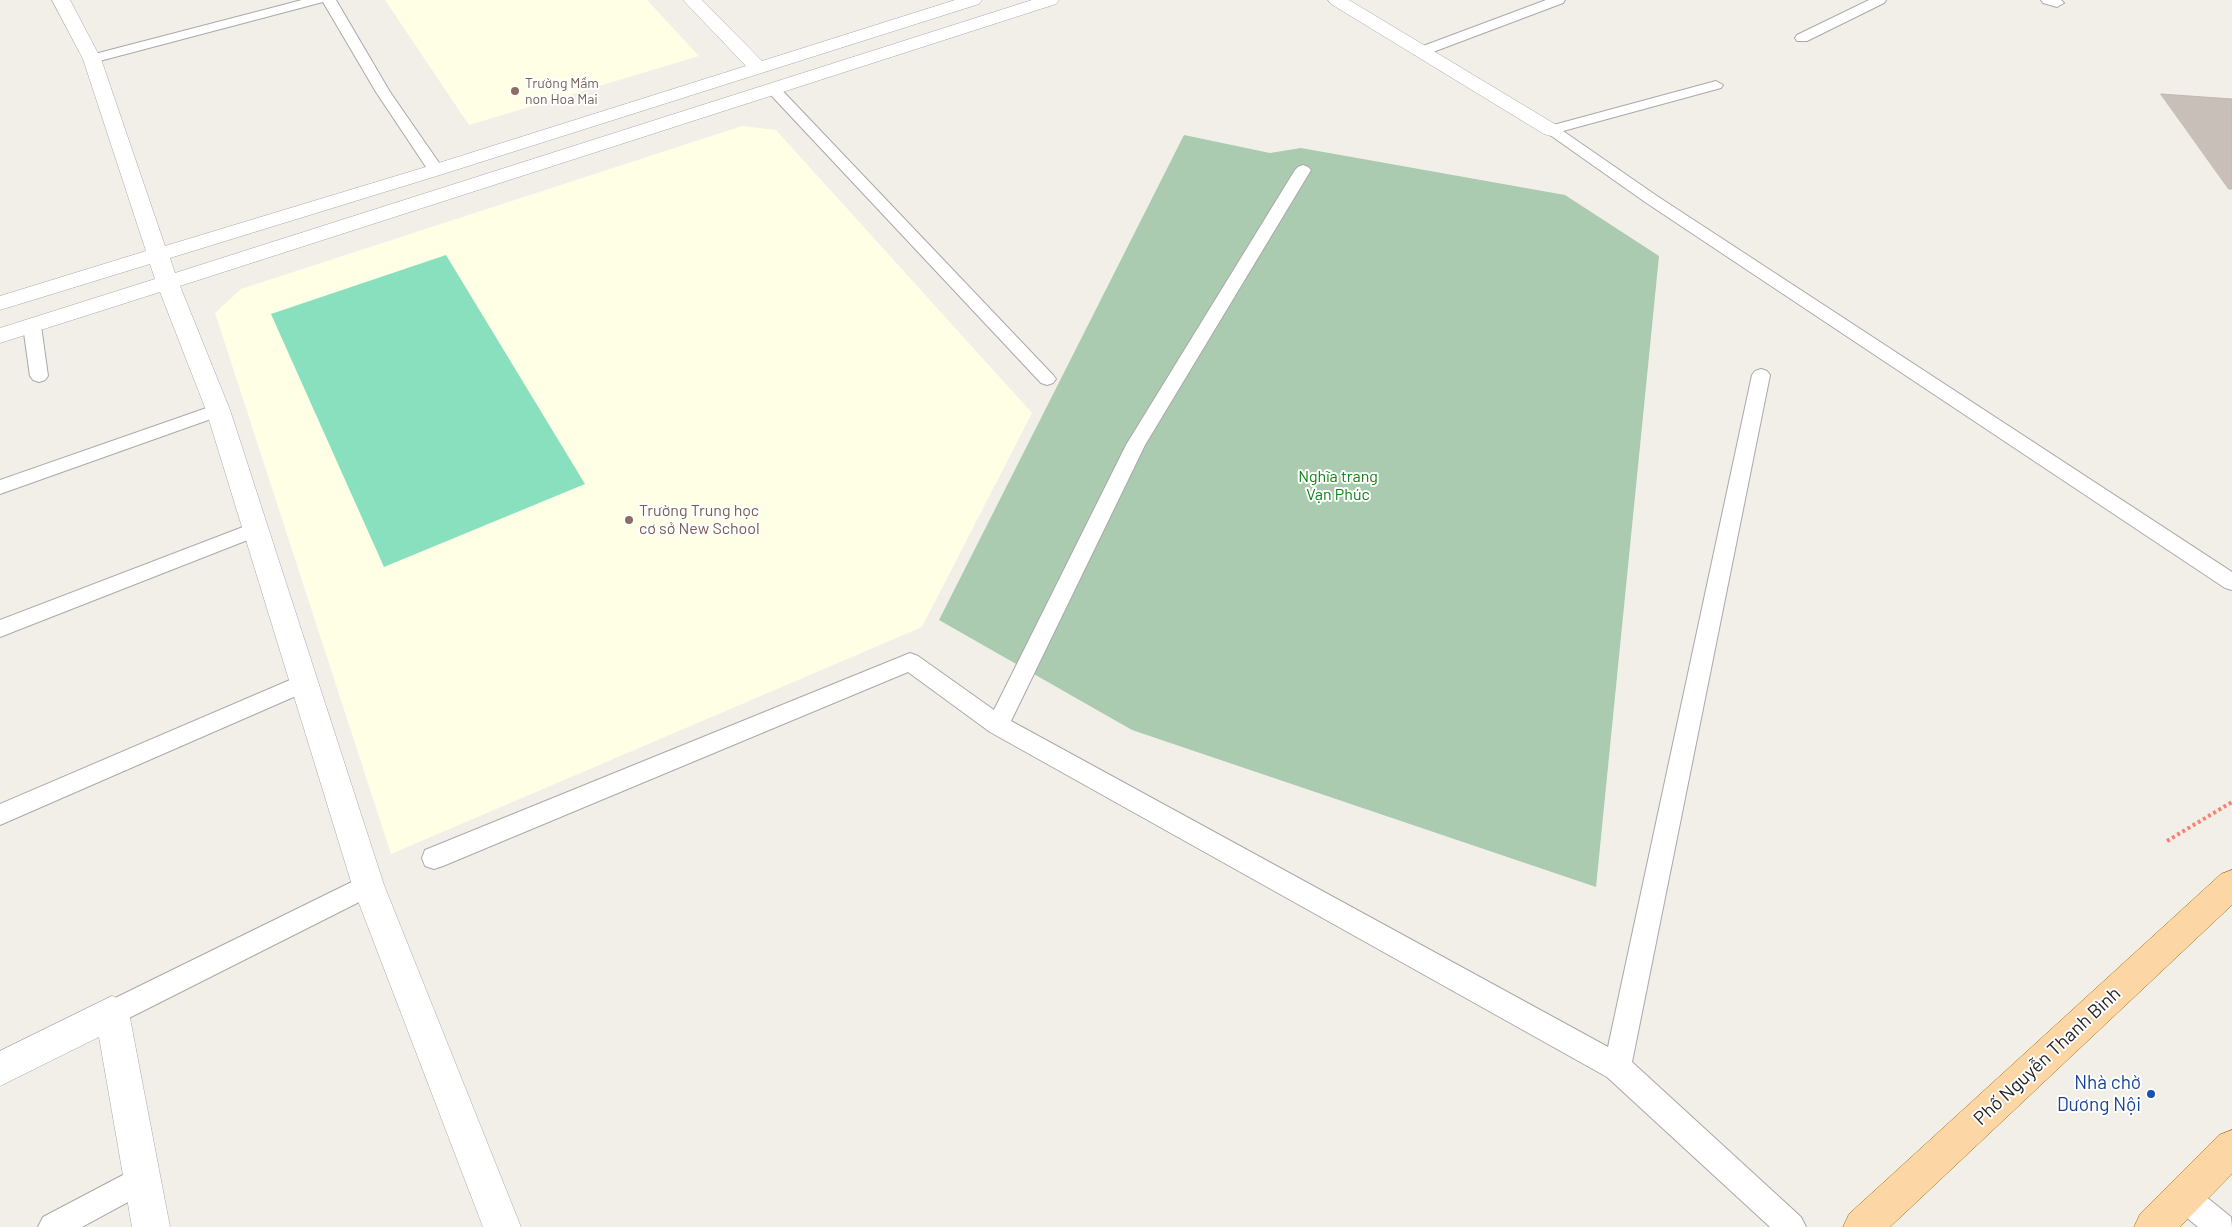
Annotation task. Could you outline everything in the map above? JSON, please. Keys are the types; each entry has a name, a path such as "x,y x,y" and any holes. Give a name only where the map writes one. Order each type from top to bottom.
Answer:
{"main road":[{"name":"Phố Nguyễn Thanh Bình","path":"1862,1227 2232,884"},
{"path":"2154,1227 2232,1148"}],"street":[{"path":"61,0 92,59 167,282 218,410 368,885 502,1227"},
{"path":"692,0 758,67"},
{"path":"0,303 436,170 973,0"},
{"path":"0,336 1050,0"},
{"path":"1337,0 1551,130"},
{"path":"0,1069 112,1014 151,1227"}],"lane":[{"path":"92,59 318,0"},
{"path":"329,0 383,92 436,170"},
{"path":"1420,52 1558,0"},
{"path":"1802,38 1879,0"},
{"path":"1551,130 1716,85"},
{"path":"772,89 1047,379"},
{"path":"1551,130 2232,582"},
{"path":"998,725 1136,445 1303,170"},
{"path":"32,326 39,376"},
{"path":"1617,1067 1761,374"},
{"path":"0,486 218,410"},
{"path":"0,629 256,529"},
{"path":"434,858 910,662 998,725 1617,1067 1791,1227"},
{"path":"0,815 304,683"},
{"path":"112,1014 368,885"},
{"path":"53,1227 142,1179"},
{"path":"2184,1197 2221,1227"}],"path":[{"path":"2167,840 2232,802"}],"shaded area":[{"name":"Trường Mầm non Hoa Mai","path":"385,0 647,0 699,56 469,125"},
{"name":"Trường Trung học cơ sở New School","path":"742,126 776,130 1032,413 922,627 391,854 215,313 241,289"}],"green space":[{"name":"Nghĩa trang Vạn Phúc","path":"1184,135 1270,153 1301,148 1565,195 1659,256 1596,887 1132,730 939,620"},
{"path":"446,255 585,484 384,567 271,314"}],"building":[{"path":"2161,94 2232,99 2232,189 2229,189"}],"place":[{"name":"Trường Mầm non Hoa Mai","path":"515,91"},
{"name":"Trường Trung học cơ sở New School","path":"629,520"},
{"name":"Nhà chờ Dương Nội","path":"2151,1094"}]}
